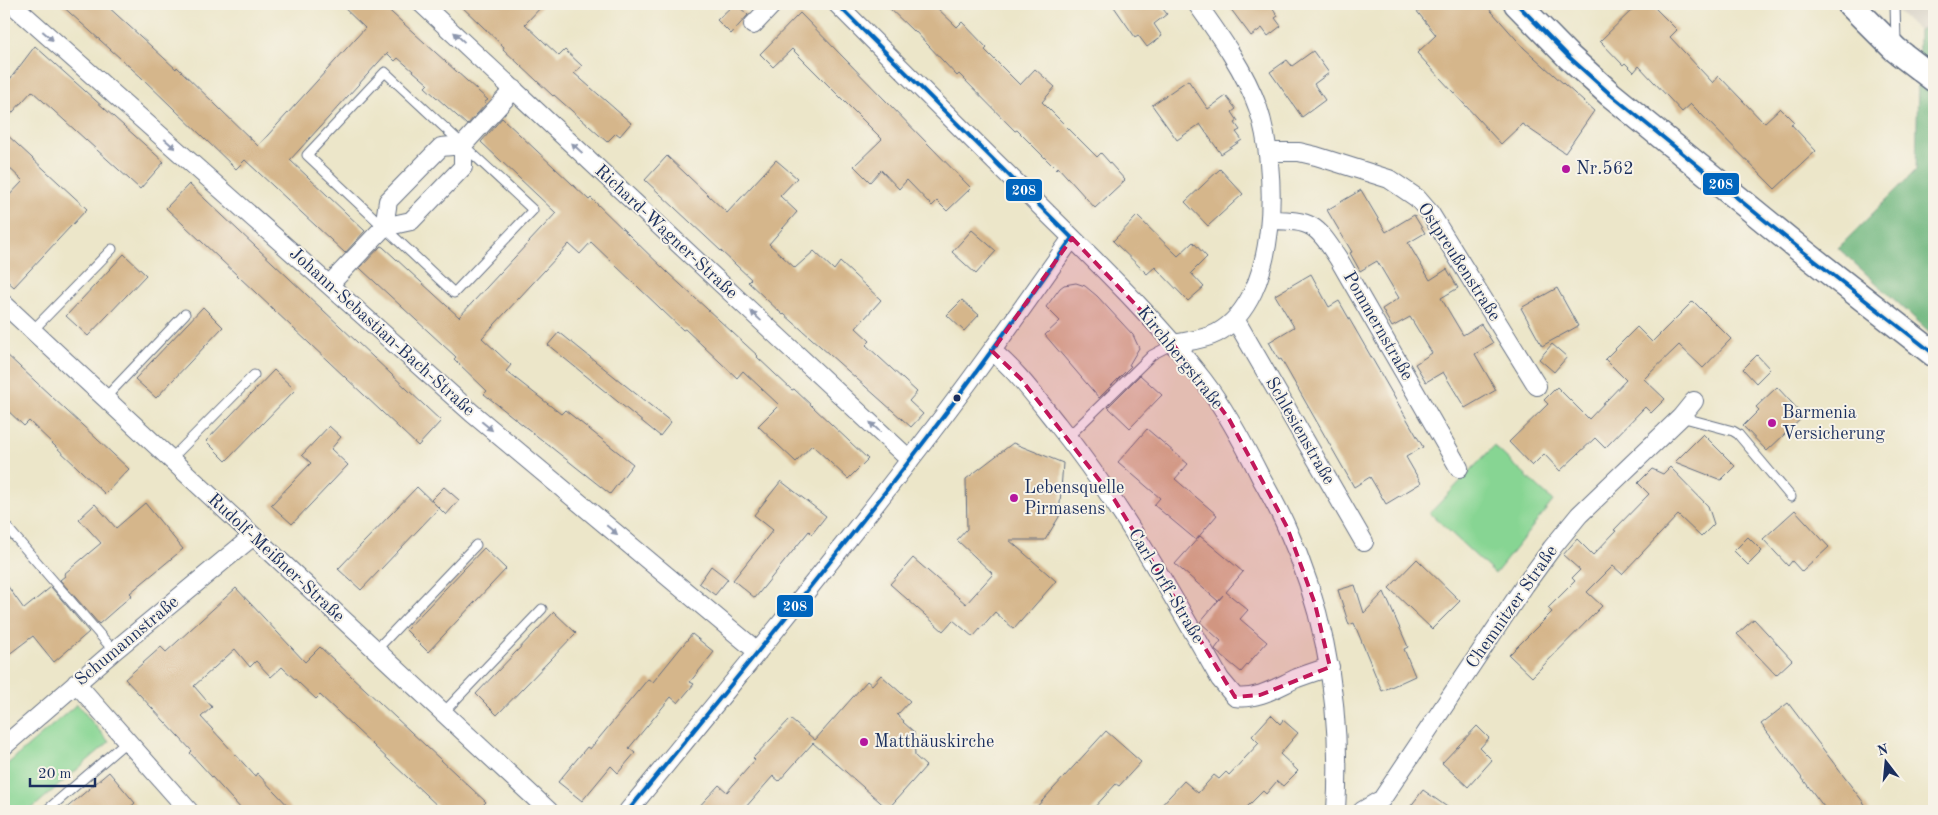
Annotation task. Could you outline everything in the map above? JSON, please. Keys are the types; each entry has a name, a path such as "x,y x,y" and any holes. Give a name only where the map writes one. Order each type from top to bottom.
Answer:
{"street":[{"name":"Johann-Sebastian-Bach-Straße","path":"12,4 330,285 472,414 758,652"},
{"name":"Richard-Wagner-Straße","path":"422,4 910,460"},
{"path":"753,25 773,4"},
{"name":"Kirchbergstraße","path":"837,4 1072,238 1173,344 1204,382 1229,418 1287,527 1315,604 1330,667 1336,707 1338,744 1336,811"},
{"path":"1173,344 1217,333 1235,319 1247,303 1258,282 1271,220 1268,152 1258,108 1242,73 1197,4"},
{"path":"1517,4 1569,57 1610,94 1801,250 1934,354"},
{"path":"1850,4 1896,50 1934,80"},
{"path":"330,285 384,227 388,201 441,147 463,144 514,88"},
{"path":"384,227 411,221 463,167 463,144"},
{"name":"Ostpreußenstraße","path":"1268,152 1298,152 1358,168 1389,180 1417,198 1430,213 1537,386"},
{"name":"Pommernstraße","path":"1271,220 1306,223 1318,229 1324,236 1459,468"},
{"path":"628,811 758,652 910,460 992,351 1072,238"},
{"name":"Rudolf-Meißner-Straße","path":"4,304 548,811"},
{"name":"Schlesienstraße","path":"1235,319 1364,542"},
{"name":"Carl-Orff-Straße","path":"992,351 1021,378 1114,499 1220,679 1235,697 1245,699 1260,695 1330,667"},
{"name":"Chemnitzer Straße","path":"1362,811 1382,799 1525,585 1579,515 1681,417 1694,401"},
{"name":"Schumannstraße","path":"4,746 76,683 252,537"},
{"path":"76,683 190,811"}],"lane":[{"path":"1895,4 1896,50"},
{"path":"385,72 463,144 533,210 454,293 307,155 385,72"},
{"path":"32,330 112,249"},
{"path":"104,399 185,314"},
{"path":"1068,437 1152,355 1173,344"},
{"path":"170,460 254,375"},
{"path":"1681,417 1738,434 1791,497"},
{"path":"4,524 114,651"},
{"path":"376,650 476,545"},
{"path":"443,713 542,609"},
{"path":"46,811 127,741"}],"highlighted area":[{"path":"1072,238 1173,344 1229,419 1287,527 1315,604 1330,667 1260,695 1235,697 1114,499 1021,379 992,351"}],"shaded area":[{"path":"1889,4 1934,4 1934,22 1919,31"}],"green space":[{"path":"1934,21 1934,336 1838,248 1916,170 1919,31"},
{"path":"1494,446 1553,501 1495,574 1430,513"},
{"path":"77,704 109,742 29,811 4,811 4,767"}],"building":[{"path":"60,4 105,4 176,69 177,67 258,146 365,28 340,4 382,4 488,100 467,125 425,87 428,84 398,58 395,61 387,53 290,160 365,231 345,253 245,160 236,169 141,77"},
{"path":"459,4 544,4 525,24 559,56 565,50 582,66 574,73 631,123 620,136 616,133 607,142 553,96"},
{"path":"734,4 748,15 731,34 717,20"},
{"path":"885,4 933,4 957,27 962,22 987,48 985,50 1020,85 1035,69 1055,87 1042,102 1097,157 1101,153 1125,180 1095,208 1058,167 1056,169 1017,130 1015,131 959,74 957,76 914,30"},
{"path":"1112,4 1159,4 1167,14 1154,24 1162,36 1147,47 1138,35 1135,37"},
{"path":"1227,4 1270,4 1278,16 1275,18 1281,26 1268,36 1262,28 1251,36"},
{"path":"1411,4 1485,4 1524,48 1594,111 1565,153 1522,124 1501,144 1417,53 1436,35"},
{"path":"1638,4 1651,4 1677,30 1670,37 1713,83 1719,76 1764,123 1780,108 1794,122 1791,124 1816,151 1775,189 1691,104 1682,112 1639,66 1634,72 1625,63 1623,65 1600,41"},
{"path":"800,13 971,188 947,211 937,201 932,206 907,180 899,189 881,170 870,182 854,166 882,139 792,49 773,67 760,54"},
{"path":"35,46 164,162 140,189 32,91 4,122 4,87"},
{"path":"1313,51 1329,73 1314,84 1325,100 1302,117 1270,72 1287,60 1292,66"},
{"path":"1188,80 1208,109 1226,96 1236,109 1232,112 1238,121 1235,123 1240,130 1236,132 1242,140 1221,154 1200,124 1177,140 1152,105"},
{"path":"502,118 589,200 591,198 792,390 794,389 868,459 848,479 812,445 796,462 758,426 779,405 743,371 737,378 685,329 683,330 591,242 580,254 569,244 482,338 511,365 506,371 561,414 565,410 633,464 610,494 484,394 487,391 454,359 456,357 360,268 381,246 459,317 556,213 481,142"},
{"path":"4,132 87,209 14,287 4,278 4,201 23,181 4,163"},
{"path":"667,156 727,213 776,160 797,178 780,196 797,212 769,244 795,268 814,251 834,270 840,262 881,300 856,328 870,341 866,345 917,392 909,401 923,414 911,427 783,315 748,282 751,279 645,180"},
{"path":"1220,169 1243,194 1208,226 1185,202"},
{"path":"189,184 441,421 418,446 166,208"},
{"path":"1361,190 1386,232 1414,215 1425,233 1408,243 1430,280 1447,269 1458,288 1441,298 1463,335 1481,324 1493,343 1475,354 1496,390 1465,408 1443,372 1426,382 1415,364 1432,353 1410,317 1392,327 1382,309 1399,298 1377,261 1360,271 1350,253 1352,252 1327,210"},
{"path":"1137,216 1178,256 1193,242 1207,257 1191,273 1204,287 1188,301 1155,267 1147,274 1113,241"},
{"path":"972,230 996,251 976,274 952,252"},
{"path":"124,254 146,275 88,336 66,316"},
{"path":"1311,274 1329,307 1339,301 1423,447 1406,457 1421,483 1386,504 1370,477 1354,487 1281,359 1279,360 1269,342 1294,327 1275,295"},
{"path":"1076,283 1085,286 1097,296 1133,335 1139,348 1129,365 1131,366 1099,398 1045,335 1060,321 1046,307 1060,288 1064,285"},
{"path":"1557,288 1578,326 1542,346 1521,308"},
{"path":"962,300 979,315 964,331 947,315"},
{"path":"1693,301 1731,339 1703,368 1679,345 1644,379 1665,399 1651,413 1645,407 1605,448 1595,438 1560,471 1544,454 1532,466 1509,442 1548,404 1544,400 1557,387 1589,419 1626,380 1605,359 1637,327 1652,342"},
{"path":"203,307 223,327 156,398 135,379"},
{"path":"559,332 671,422 660,436 548,345"},
{"path":"1552,344 1567,357 1554,372 1539,359"},
{"path":"4,352 129,469 105,494 29,421 24,426 4,407"},
{"path":"1757,355 1770,369 1756,383 1743,369"},
{"path":"274,370 295,390 226,461 206,441"},
{"path":"1140,375 1162,395 1130,428 1108,407"},
{"path":"1777,387 1804,416 1767,451 1743,426 1759,410 1756,407"},
{"path":"329,426 341,437 331,449 348,465 292,524 271,505 311,463 302,455"},
{"path":"1147,429 1188,464 1175,479 1217,515 1196,540 1154,505 1160,498 1118,462"},
{"path":"1703,434 1735,466 1721,480 1675,462"},
{"path":"1013,443 1063,463 1059,517 1045,540 1009,540 1056,581 1014,629 995,612 973,637 953,620 943,631 890,584 913,558 966,604 993,574 957,540 967,529 966,479"},
{"path":"1670,467 1708,506 1714,524 1701,537 1678,515 1622,574 1613,566 1587,592 1602,606 1532,677 1509,655 1552,612 1548,608 1575,581 1572,578 1580,570 1563,555 1577,539 1593,555 1649,494 1638,483 1652,469 1663,474"},
{"path":"781,481 826,516 812,534 809,531 755,598 733,580 773,530 754,515"},
{"path":"417,487 439,508 361,590 338,569"},
{"path":"444,487 459,500 446,515 431,500"},
{"path":"145,503 183,549 130,593 132,595 99,624 60,580 65,576 64,574 101,543 79,519 95,504 116,528"},
{"path":"1795,510 1829,547 1802,572 1792,561 1788,566 1763,539"},
{"path":"1200,536 1243,572 1226,592 1248,610 1240,619 1267,642 1241,672 1217,652 1215,649 1221,641 1200,622 1218,601 1175,564"},
{"path":"1748,537 1762,551 1748,565 1734,551"},
{"path":"484,548 506,569 428,652 406,630"},
{"path":"1417,559 1460,601 1432,629 1389,588"},
{"path":"711,566 728,579 715,595 699,583"},
{"path":"4,581 24,609 51,587 89,632 54,662 33,636 4,658"},
{"path":"1355,585 1364,613 1384,592 1408,647 1404,649 1415,676 1382,691 1354,623 1349,625 1338,590"},
{"path":"236,588 305,662 320,647 486,802 477,811 443,811 320,695 316,699 282,667 271,677 256,661 250,667 235,649 194,686 212,707 201,717 255,776 257,773 293,811 243,811 190,753 192,751 125,679 161,647 166,652"},
{"path":"554,612 576,633 497,715 476,694"},
{"path":"1754,619 1792,660 1776,675 1737,634"},
{"path":"692,634 714,652 690,682 694,684 678,703 671,697 629,748 635,753 618,773 611,766 582,801 558,782 587,747 590,749 648,679 653,682"},
{"name":"Matthäuskirche","path":"881,675 910,701 897,715 914,732 915,756 926,766 888,809 813,743 779,781 773,776 745,808 749,811 695,811 719,785 727,792 755,760 753,758 790,719 815,740 867,681 872,685"},
{"path":"1788,703 1870,811 1827,811 1761,724"},
{"path":"1271,715 1280,724 1283,720 1298,733 1280,754 1298,771 1283,786 1277,781 1266,794 1263,791 1243,811 1156,811 1184,781 1198,793 1214,775 1219,779 1226,772 1229,775 1259,743 1252,736"},
{"path":"1477,726 1489,738 1480,748 1492,760 1468,787 1442,763"},
{"path":"1106,731 1141,762 1119,786 1116,784 1091,811 1033,811"},
{"path":"109,772 135,803 126,811 63,811"},
{"path":"1423,790 1453,811 1407,811"}],"transit line":[{"name":"208","path":"628,811 781,624 893,482 1002,337 1072,238 837,4"},
{"name":"208","path":"1517,4 1569,57 1610,94 1801,250 1934,354"}],"place":[{"name":"Nr.562","path":"1566,169"},
{"name":"Barmenia Versicherung","path":"1772,423"},
{"name":"Lebensquelle Pirmasens","path":"1014,498"},
{"name":"Matthäuskirche","path":"864,742"}]}
